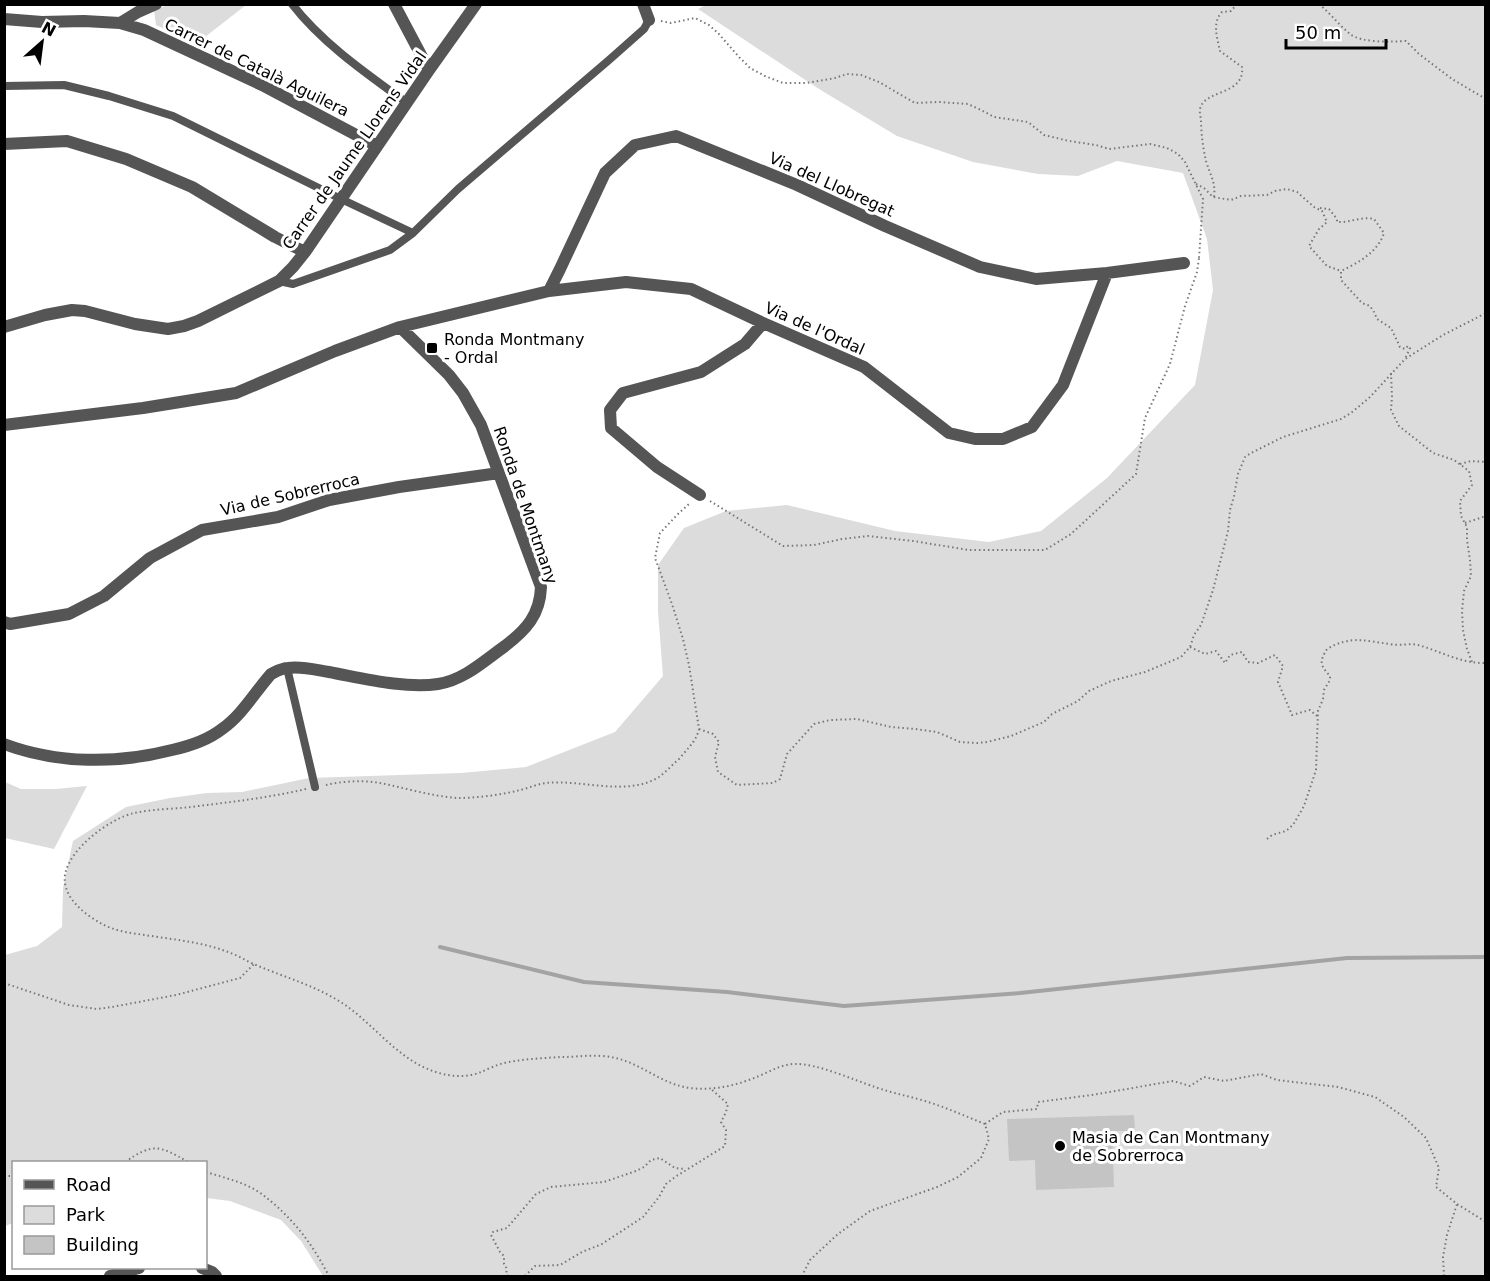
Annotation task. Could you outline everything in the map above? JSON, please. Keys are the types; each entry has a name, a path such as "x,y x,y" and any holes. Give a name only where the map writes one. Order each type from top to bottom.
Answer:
{"street":[{"path":"120,23 156,4"},
{"path":"394,4 429,70"},
{"name":"Carrer de Jaume Llorens Vidal","path":"4,327 72,310 168,329 198,321 279,281 305,252 476,4"},
{"path":"643,4 649,20"},
{"name":"Carrer de Català Aguilera","path":"4,19 120,23 144,30 262,85 377,146"},
{"name":"Via del Llobregat","path":"549,291 605,173 635,145 676,136 797,185 980,267 1036,279 1184,263"},
{"path":"4,144 68,141 126,159 192,187 275,237 305,252"},
{"name":"Via de l'Ordal","path":"400,327 549,291 626,282 692,289 864,367 950,433 975,439 1003,439 1032,427 1063,384 1107,273"},
{"path":"700,495 657,467 611,428 610,410 622,393 701,372 745,344 763,323"},
{"path":"4,425 143,408 236,393 335,351 400,327"},
{"name":"Ronda de Montmany","path":"287,668 306,668 415,685 438,684 454,680 465,674 520,634 528,626 538,606 541,586 481,425 463,393 449,375 400,327"},
{"name":"Via de Sobrerroca","path":"4,622 10,624 69,614 104,596 150,558 202,530 278,517 329,500 399,487 499,473"},
{"path":"4,744 59,758 94,760 124,759 184,747 206,739 225,727 272,674 287,668"},
{"path":"110,1276 135,1269"}],"lane":[{"path":"292,4 314,29 364,72 406,103"},
{"path":"279,281 293,284 390,250 413,233 458,189 644,29 649,20"},
{"path":"4,86 64,85 173,116 413,233"},
{"path":"287,668 315,787"}],"path":[{"path":"1214,197 1215,186 1206,162 1201,135 1200,108 1205,99 1232,87 1240,80 1243,73 1242,67 1220,51 1216,32 1217,18 1222,12 1231,11 1237,4"},
{"path":"1319,4 1357,39 1406,41 1452,79 1485,99"},
{"path":"649,20 671,23 695,18 718,33 750,68 783,82 807,83 847,74 861,75 879,82 915,103 968,104 994,117 1028,122 1044,135 1069,141 1109,149 1150,144 1167,148 1178,154 1185,162 1203,199 1199,258 1170,364 1146,418 1136,474 1071,534 1045,550 969,550 868,536 814,545 783,546 700,495 660,533 655,558 683,639 699,729 697,739 653,780 636,786 620,787 584,783 547,783 483,796 457,798 380,783 346,782 243,801 134,813 105,827 87,840 68,866 65,882 71,898 86,913 104,925 131,933 201,943 295,980 338,1000 400,1052 426,1069 439,1073 465,1076 478,1074 504,1063 602,1055 632,1063 679,1086 695,1089 727,1087 745,1082 779,1066 812,1065 895,1094 925,1101 985,1124"},
{"path":"1196,184 1214,197 1231,200 1242,196 1268,195 1287,189 1297,192 1317,208 1322,211 1327,222 1319,229 1309,246 1327,266 1341,271 1365,258 1382,240 1384,232 1374,219 1337,222 1329,209 1317,208"},
{"path":"1184,263 1199,258"},
{"path":"1341,271 1341,280 1362,303 1370,306 1377,319 1391,328 1400,347 1410,348 1405,359"},
{"path":"699,729 713,734 718,742 715,757 718,772 737,785 773,783 780,779 787,754 814,724 830,720 856,719 891,727 937,732 960,742 987,742 1011,736 1044,722 1052,714 1078,700 1089,691 1111,681 1145,672 1181,657 1190,647 1201,625 1213,590 1228,531 1238,474 1245,457 1283,437 1341,419 1370,397 1405,359 1443,335 1485,313"},
{"path":"1391,373 1391,410 1399,426 1433,453 1454,460 1469,471 1472,485 1460,501 1461,516 1467,527 1471,576 1464,591 1462,611 1467,649 1472,663"},
{"path":"1460,465 1472,461 1485,462"},
{"path":"1465,523 1485,516"},
{"path":"1267,839 1286,831 1293,825 1304,806 1316,770 1317,716 1323,699 1323,690 1330,680 1330,676 1321,663 1327,649 1341,641 1363,639 1389,644 1415,645 1472,663 1485,663"},
{"path":"1190,647 1205,654 1216,651 1225,663 1230,656 1242,652 1248,662 1258,663 1275,655 1283,666 1278,682 1292,715 1310,710 1317,716"},
{"path":"4,982 69,1005 97,1009 147,1002 240,978 254,964"},
{"path":"985,1124 1003,1112 1036,1109 1038,1102 1173,1081 1190,1086 1204,1077 1224,1081 1261,1074 1277,1080 1338,1087 1375,1097 1404,1117 1426,1138 1439,1168 1436,1187 1485,1222"},
{"path":"525,1276 535,1266 560,1265 625,1230 643,1217 666,1184 685,1169 725,1146 726,1130 721,1122 728,1104 710,1088"},
{"path":"802,1276 810,1260 838,1234 870,1211 958,1177 981,1158 989,1139 985,1124"},
{"path":"127,1161 142,1151 159,1148 186,1161"},
{"path":"508,1276 504,1256 491,1235 493,1232 507,1228 536,1194 550,1187 604,1182 636,1171 651,1160 660,1158 675,1168 685,1169"},
{"path":"207,1172 255,1189 269,1200 299,1228 330,1276"},
{"path":"1444,1276 1443,1257 1457,1204"}],"green space":[{"path":"708,4 1485,5 1485,1276 323,1276 301,1241 281,1220 230,1201 207,1198 207,1161 12,1161 12,1223 5,1226 5,955 37,946 62,927 63,888 73,841 126,807 170,798 207,793 242,792 309,778 461,773 526,767 615,732 663,676 658,611 658,565 684,528 726,511 787,505 895,531 989,542 1041,531 1107,478 1195,385 1213,290 1207,239 1183,173 1117,161 1078,176 1038,174 973,162 897,136 819,89 698,9"},
{"path":"168,5 246,5 196,44 156,25 154,10"},
{"path":"5,782 21,789 87,786 54,849 5,838"}],"building":[{"name":"Masia de Can Montmany de Sobrerroca","path":"1134,1115 1135,1131 1112,1131 1114,1187 1036,1190 1035,1160 1009,1161 1007,1119"}],"waterway":[{"path":"440,947 584,982 727,992 844,1006 1020,993 1347,958 1486,957"}],"place":[{"name":"Ronda Montmany - Ordal","path":"432,348"},
{"name":"Masia de Can Montmany de Sobrerroca","path":"1060,1146"}]}
